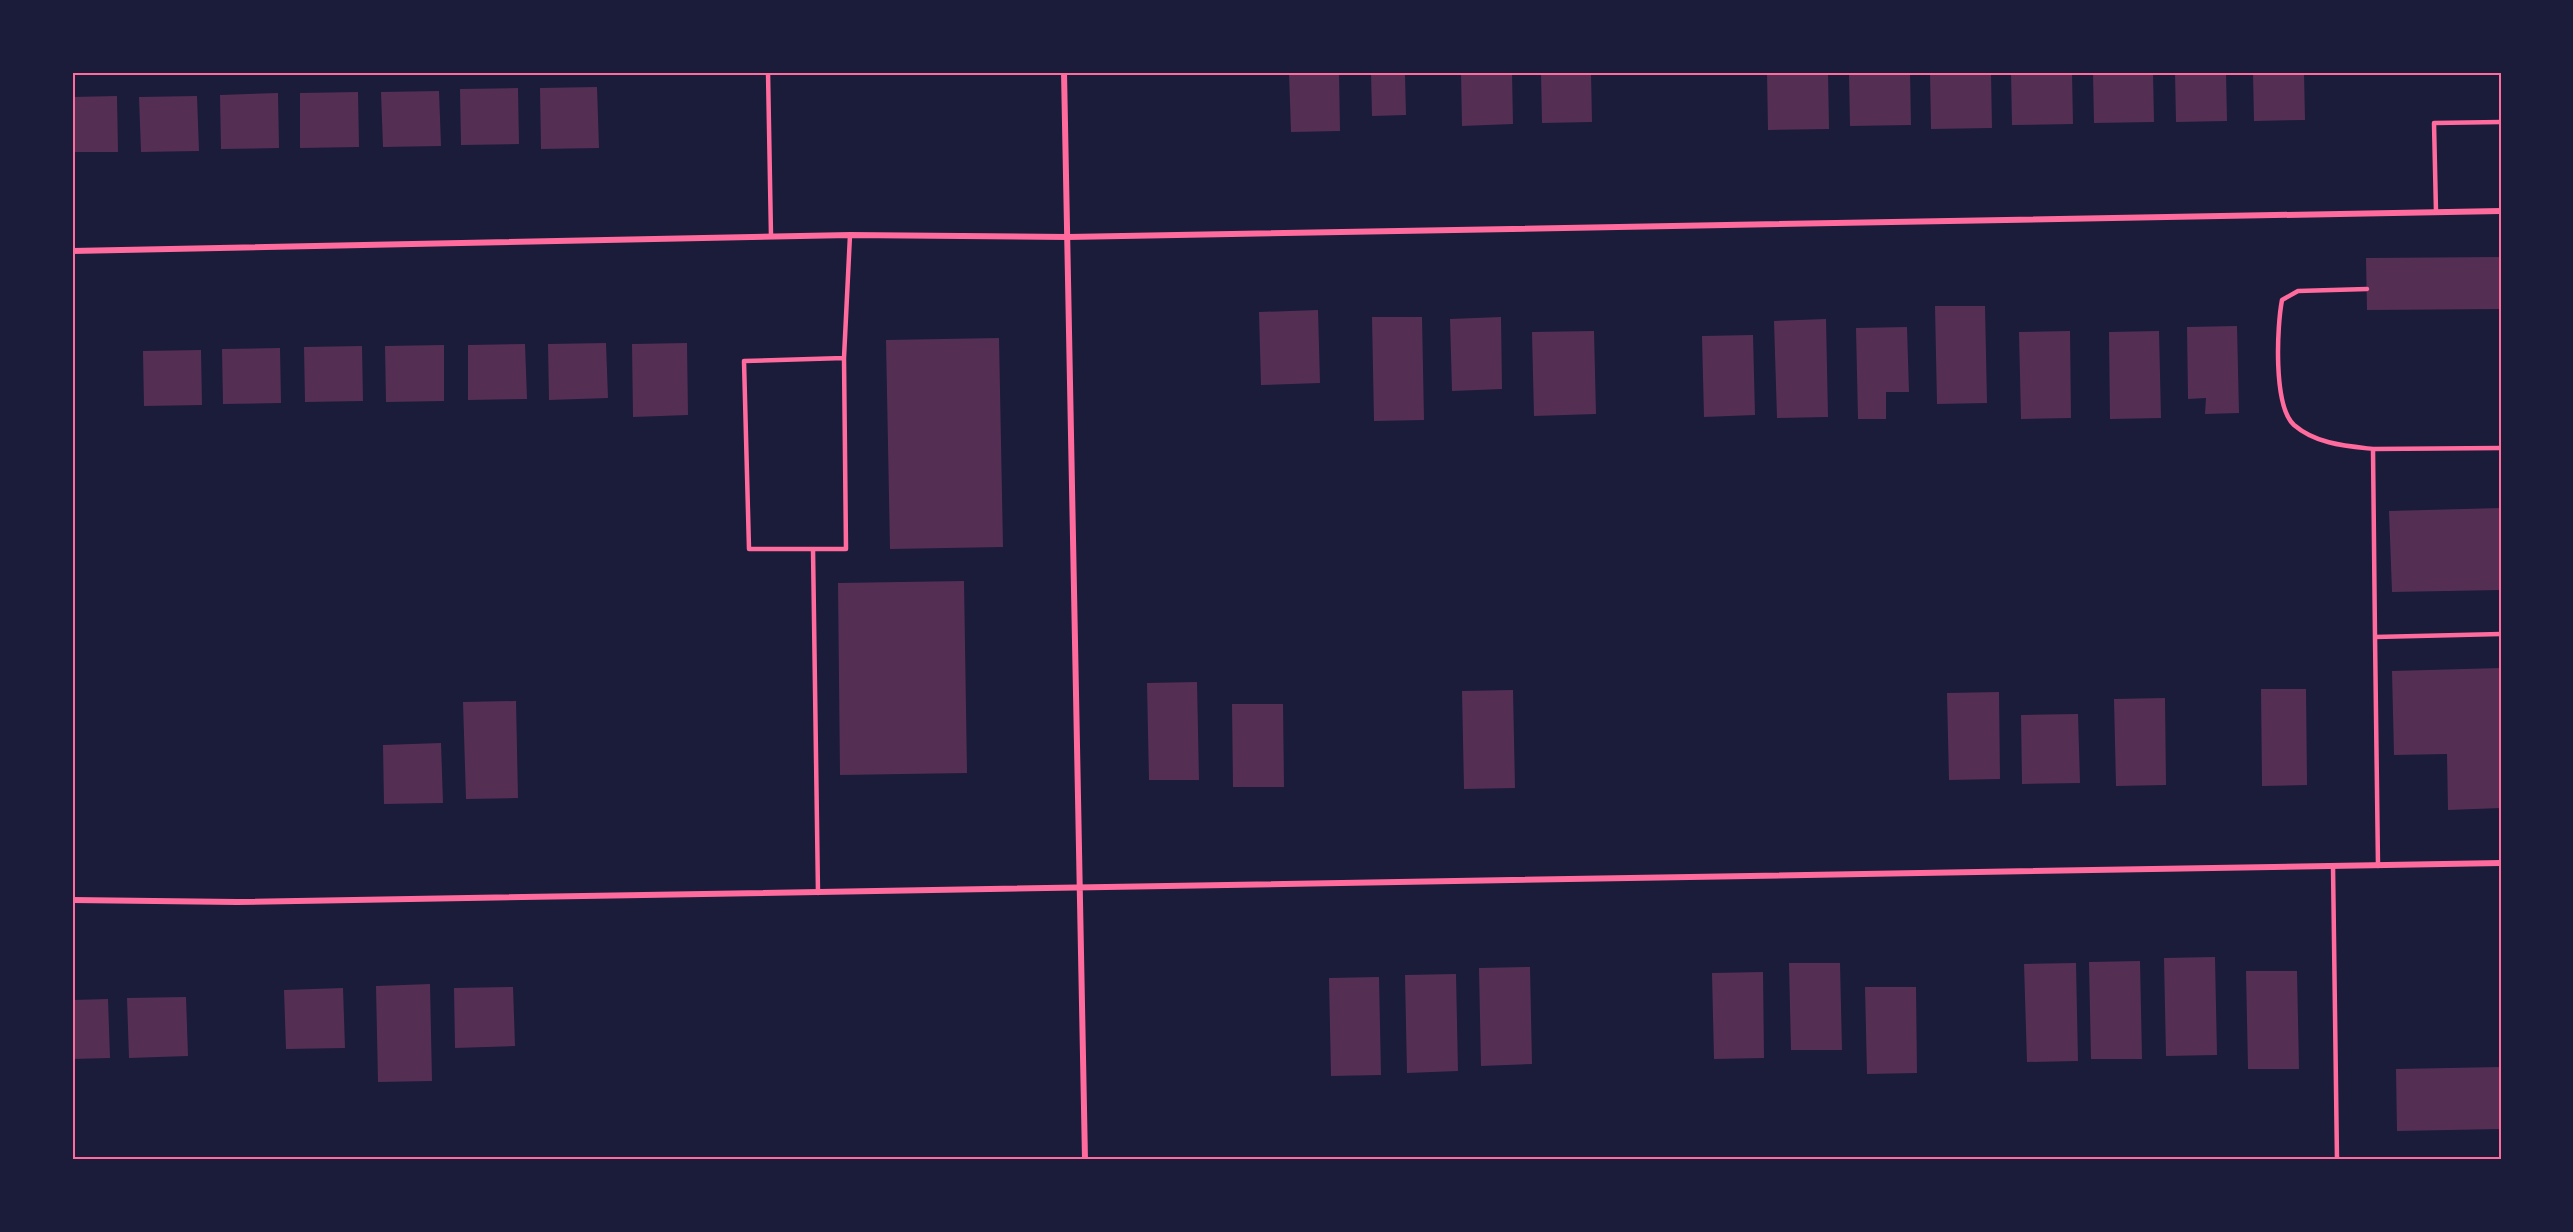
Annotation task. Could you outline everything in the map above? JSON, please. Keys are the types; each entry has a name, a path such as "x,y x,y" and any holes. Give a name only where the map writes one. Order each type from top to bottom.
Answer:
{"street":[{"path":"1065,72 1085,1160"},
{"path":"72,251 771,236 1068,237 2501,211"},
{"path":"72,900 237,902 2501,863"}],"lane":[{"path":"641,72 702,72"},
{"path":"768,72 771,236"},
{"path":"2436,212 2434,123 2501,122"},
{"path":"844,358 744,361 749,549 846,549 844,358 849,235"},
{"path":"2367,289 2298,291 2282,300 2278,322 2278,369 2282,399 2292,423 2310,436 2342,445 2373,448 2501,448"},
{"path":"2373,448 2378,866"},
{"path":"813,549 818,893"},
{"path":"2374,637 2501,634"},
{"path":"2333,866 2337,1160"}],"building":[{"path":"1289,72 1339,72 1340,131 1291,132"},
{"path":"1371,72 1439,72 1439,74 1405,75 1406,115 1372,116"},
{"path":"1461,72 1512,72 1513,124 1462,126"},
{"path":"1541,72 1591,72 1592,122 1542,123"},
{"path":"1767,72 1828,72 1829,129 1768,130"},
{"path":"1849,72 1910,72 1911,125 1850,126"},
{"path":"1930,72 1991,72 1992,128 1931,129"},
{"path":"2011,72 2072,72 2073,124 2012,125"},
{"path":"2093,72 2153,72 2154,122 2094,123"},
{"path":"2175,72 2226,72 2227,121 2176,122"},
{"path":"2253,72 2304,72 2305,120 2254,121"},
{"path":"597,87 599,148 541,149 540,88"},
{"path":"518,88 519,144 461,145 460,89"},
{"path":"439,91 441,146 383,147 381,92"},
{"path":"358,92 359,147 300,148 300,93"},
{"path":"278,93 279,148 221,149 220,95"},
{"path":"117,96 118,152 72,152 72,97"},
{"path":"197,96 199,151 141,152 139,97"},
{"path":"2501,257 2501,309 2367,310 2366,258"},
{"path":"1935,306 1985,306 1987,403 1937,404"},
{"path":"1318,310 1320,383 1261,385 1259,312"},
{"path":"1372,317 1422,317 1424,420 1374,421"},
{"path":"1501,317 1502,389 1452,391 1450,319"},
{"path":"1826,319 1828,417 1777,418 1774,321"},
{"path":"2237,326 2239,413 2205,414 2206,398 2188,399 2187,327"},
{"path":"1907,327 1909,392 1886,392 1886,419 1858,419 1856,328"},
{"path":"1594,331 1596,414 1534,416 1532,332"},
{"path":"2070,331 2071,418 2021,419 2019,332"},
{"path":"2159,331 2161,418 2110,419 2109,332"},
{"path":"1753,335 1755,415 1704,417 1702,336"},
{"path":"999,338 1003,547 890,549 886,340"},
{"path":"606,343 608,398 549,400 548,344"},
{"path":"687,343 688,415 633,417 632,344"},
{"path":"525,344 527,399 468,400 468,345"},
{"path":"444,345 444,401 386,402 385,346"},
{"path":"362,346 363,401 305,402 304,347"},
{"path":"280,348 281,403 223,404 222,349"},
{"path":"201,350 202,405 144,406 143,351"},
{"path":"2501,508 2501,590 2392,592 2389,511"},
{"path":"964,581 967,773 840,775 838,583"},
{"path":"2501,668 2501,808 2448,810 2447,754 2394,755 2392,671"},
{"path":"1197,682 1199,780 1149,780 1147,683"},
{"path":"2261,689 2306,689 2307,785 2262,786"},
{"path":"1513,690 1515,788 1464,789 1462,691"},
{"path":"1999,692 2000,779 1949,780 1947,693"},
{"path":"2165,698 2166,785 2116,786 2114,699"},
{"path":"516,701 518,798 466,799 463,702"},
{"path":"1232,704 1283,704 1284,787 1233,787"},
{"path":"2078,714 2080,783 2022,784 2021,715"},
{"path":"441,743 443,803 384,804 383,745"},
{"path":"2215,957 2217,1055 2166,1056 2164,958"},
{"path":"2140,961 2142,1059 2091,1059 2089,962"},
{"path":"1789,963 1840,963 1842,1050 1791,1050"},
{"path":"2076,963 2078,1061 2027,1062 2024,964"},
{"path":"1530,967 1532,1064 1481,1066 1479,968"},
{"path":"2246,971 2297,971 2299,1069 2248,1069"},
{"path":"1763,972 1764,1058 1714,1059 1712,973"},
{"path":"1456,974 1458,1071 1407,1073 1405,975"},
{"path":"1379,977 1381,1075 1331,1076 1329,978"},
{"path":"430,984 432,1081 378,1082 376,986"},
{"path":"513,987 515,1046 455,1048 454,988"},
{"path":"1865,987 1916,987 1917,1073 1867,1074"},
{"path":"343,988 345,1048 286,1049 284,990"},
{"path":"186,997 188,1056 129,1058 127,998"},
{"path":"108,999 110,1058 72,1059 72,1000"},
{"path":"2501,1067 2501,1129 2397,1131 2396,1069"}]}
